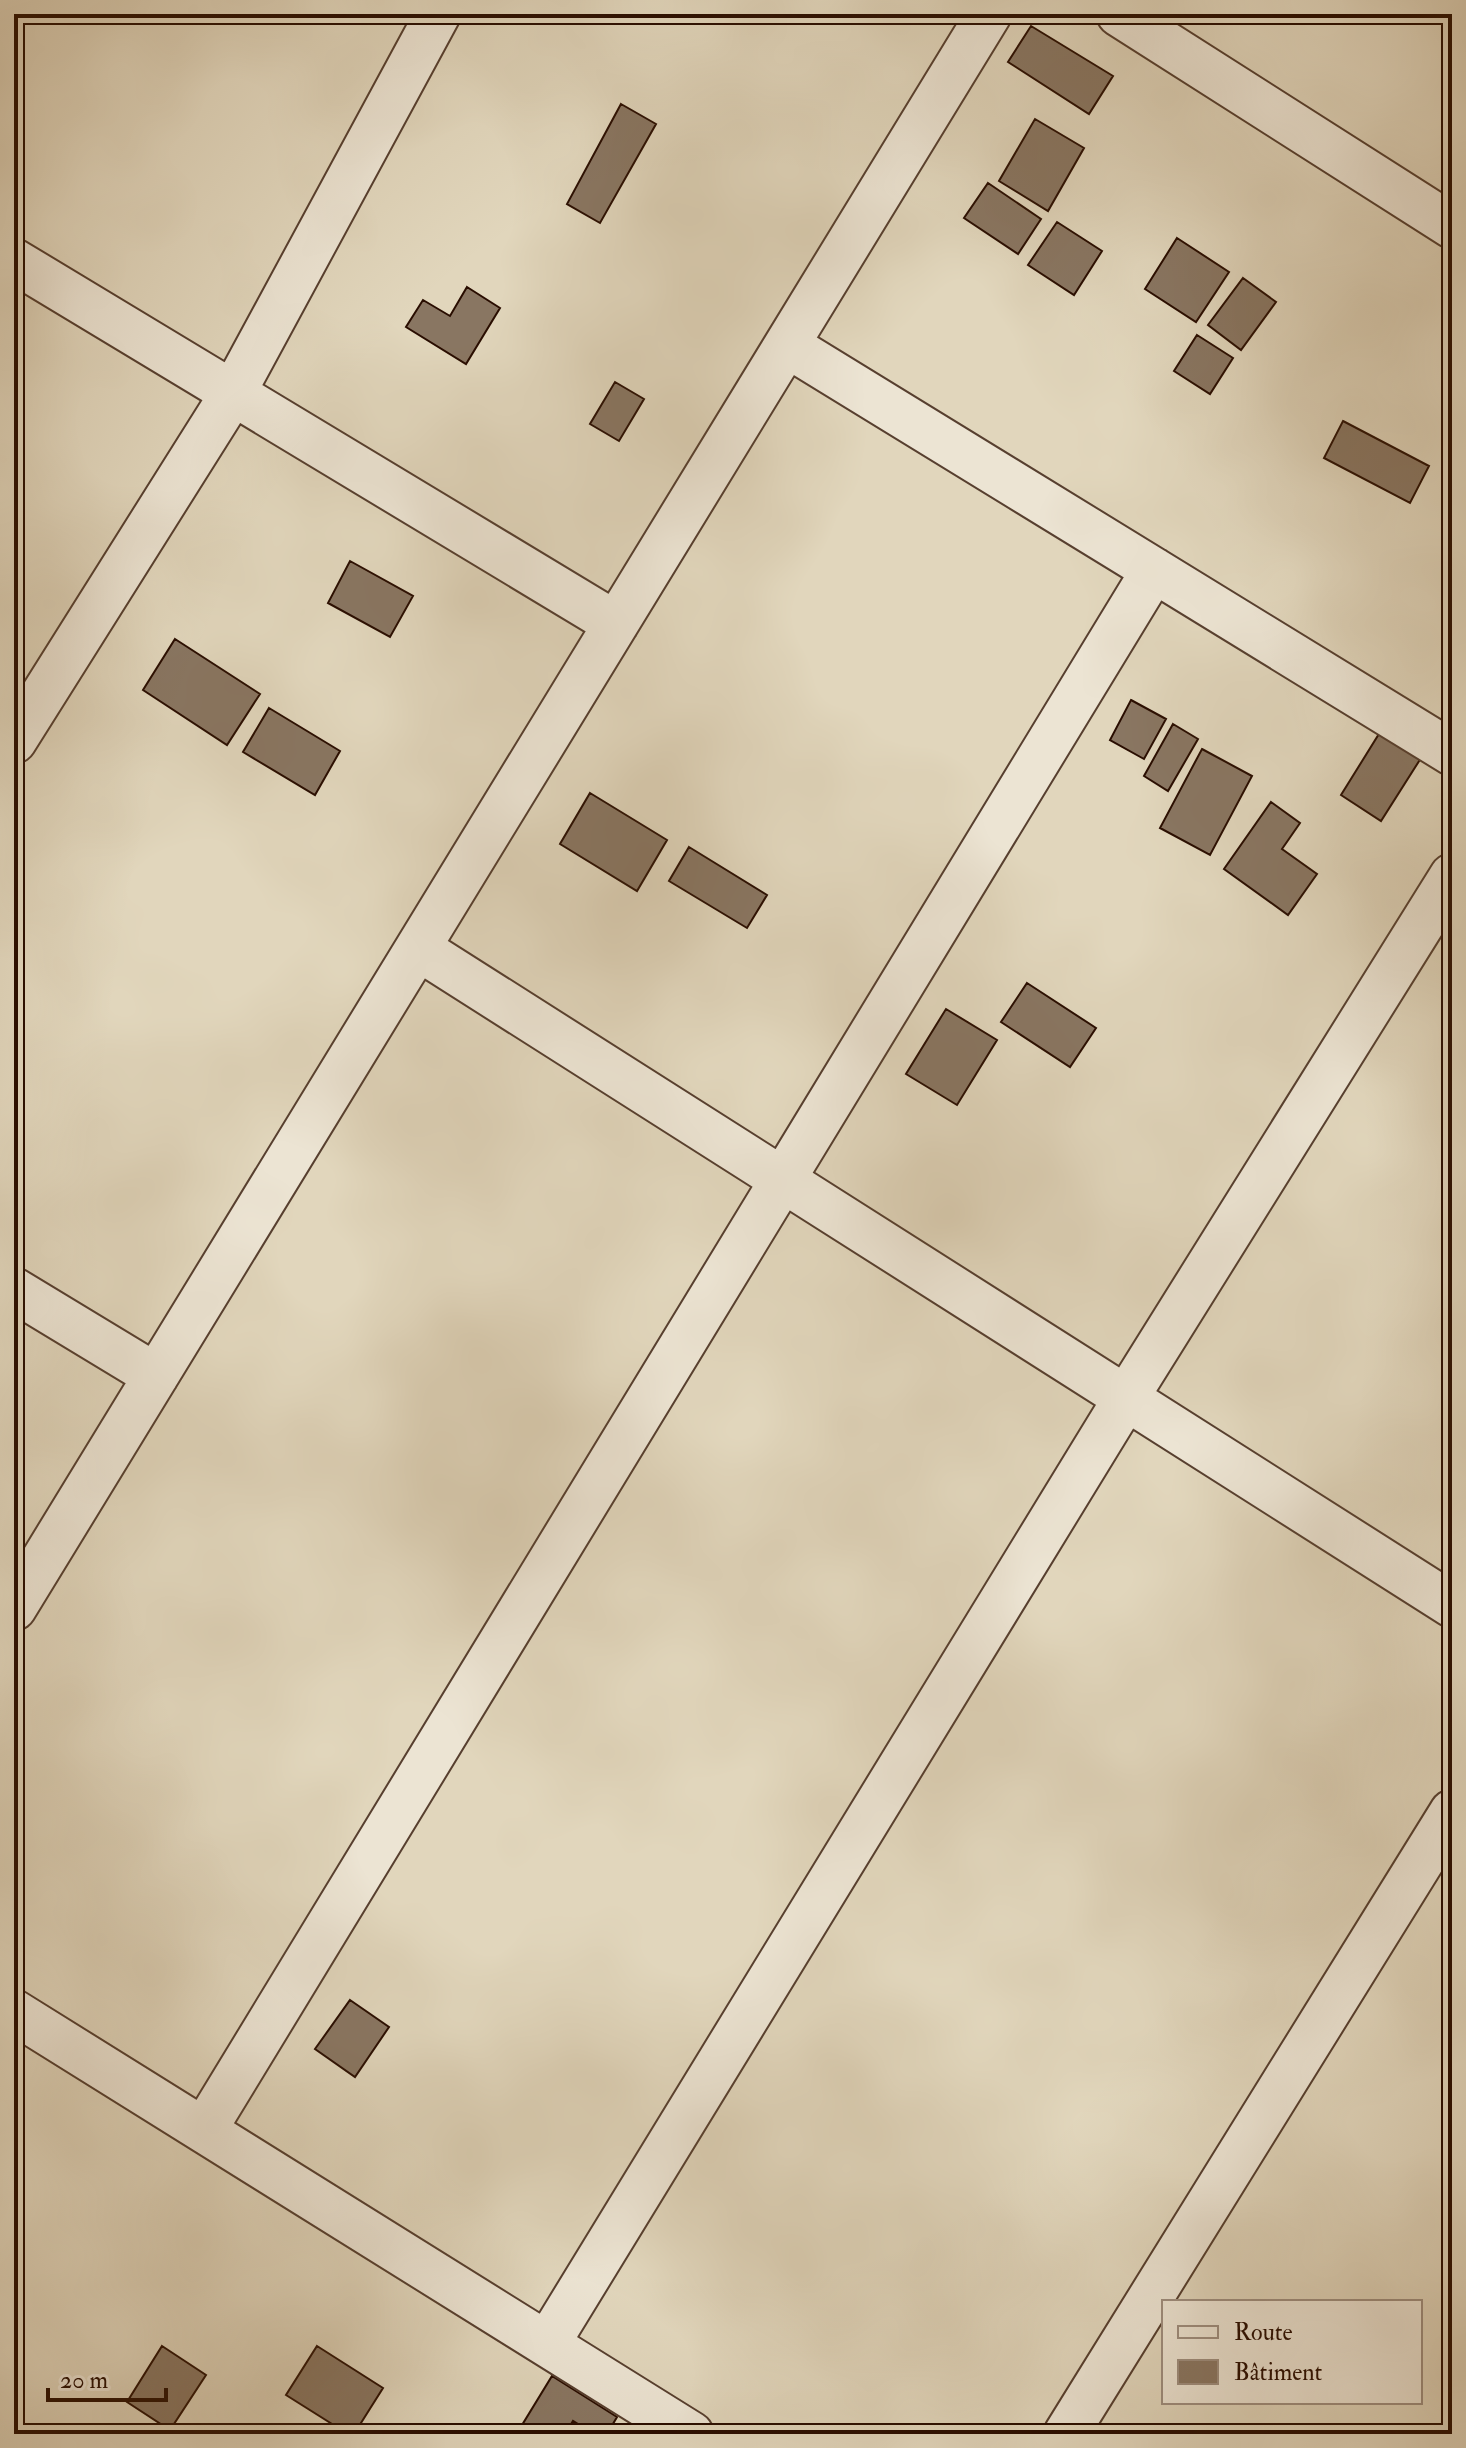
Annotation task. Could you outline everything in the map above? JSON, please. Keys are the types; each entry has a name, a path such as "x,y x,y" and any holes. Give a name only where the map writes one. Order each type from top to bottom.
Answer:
{"street":[{"path":"14,741 233,393 438,14"},
{"path":"14,1608 989,14"},
{"path":"1119,14 1452,226"},
{"path":"14,261 616,624"},
{"path":"787,345 1452,753"},
{"path":"204,2130 1154,570"},
{"path":"547,2344 1126,1398 1452,876"},
{"path":"418,948 1452,1605"},
{"path":"14,1290 156,1376"},
{"path":"1066,2434 1452,1812"},
{"path":"14,2012 691,2434"}],"building":[{"path":"1031,26 1113,76 1089,114 1008,62"},
{"path":"621,104 656,124 600,223 567,204"},
{"path":"1035,119 1084,148 1048,211 999,181"},
{"path":"988,183 1041,219 1018,254 964,218"},
{"path":"1057,222 1102,251 1074,295 1028,265"},
{"path":"1177,238 1229,272 1196,322 1145,289"},
{"path":"1243,278 1276,302 1241,350 1208,325"},
{"path":"467,287 500,308 466,364 406,327 423,300 450,316"},
{"path":"1197,335 1233,358 1210,394 1174,371"},
{"path":"615,382 644,399 619,441 590,424"},
{"path":"1343,421 1429,466 1410,503 1324,458"},
{"path":"350,561 413,596 390,637 328,603"},
{"path":"175,639 260,694 227,745 143,690"},
{"path":"1131,700 1166,719 1144,759 1110,740"},
{"path":"269,708 340,751 315,795 243,752"},
{"path":"1387,721 1428,747 1381,821 1341,795"},
{"path":"1173,724 1198,739 1168,791 1144,776"},
{"path":"1202,749 1252,776 1210,855 1160,828"},
{"path":"590,793 667,840 637,891 560,844"},
{"path":"1271,802 1300,823 1282,849 1317,874 1288,915 1224,869"},
{"path":"689,847 767,895 747,928 669,881"},
{"path":"1027,983 1096,1028 1070,1067 1001,1022"},
{"path":"946,1009 997,1040 957,1105 906,1074"},
{"path":"350,2000 389,2027 355,2077 315,2049"},
{"path":"162,2346 206,2375 170,2430 127,2402"},
{"path":"317,2346 383,2388 354,2434 348,2434 286,2395"},
{"path":"552,2376 617,2417 607,2434 594,2434 573,2421 565,2434 526,2434 519,2430"}]}
